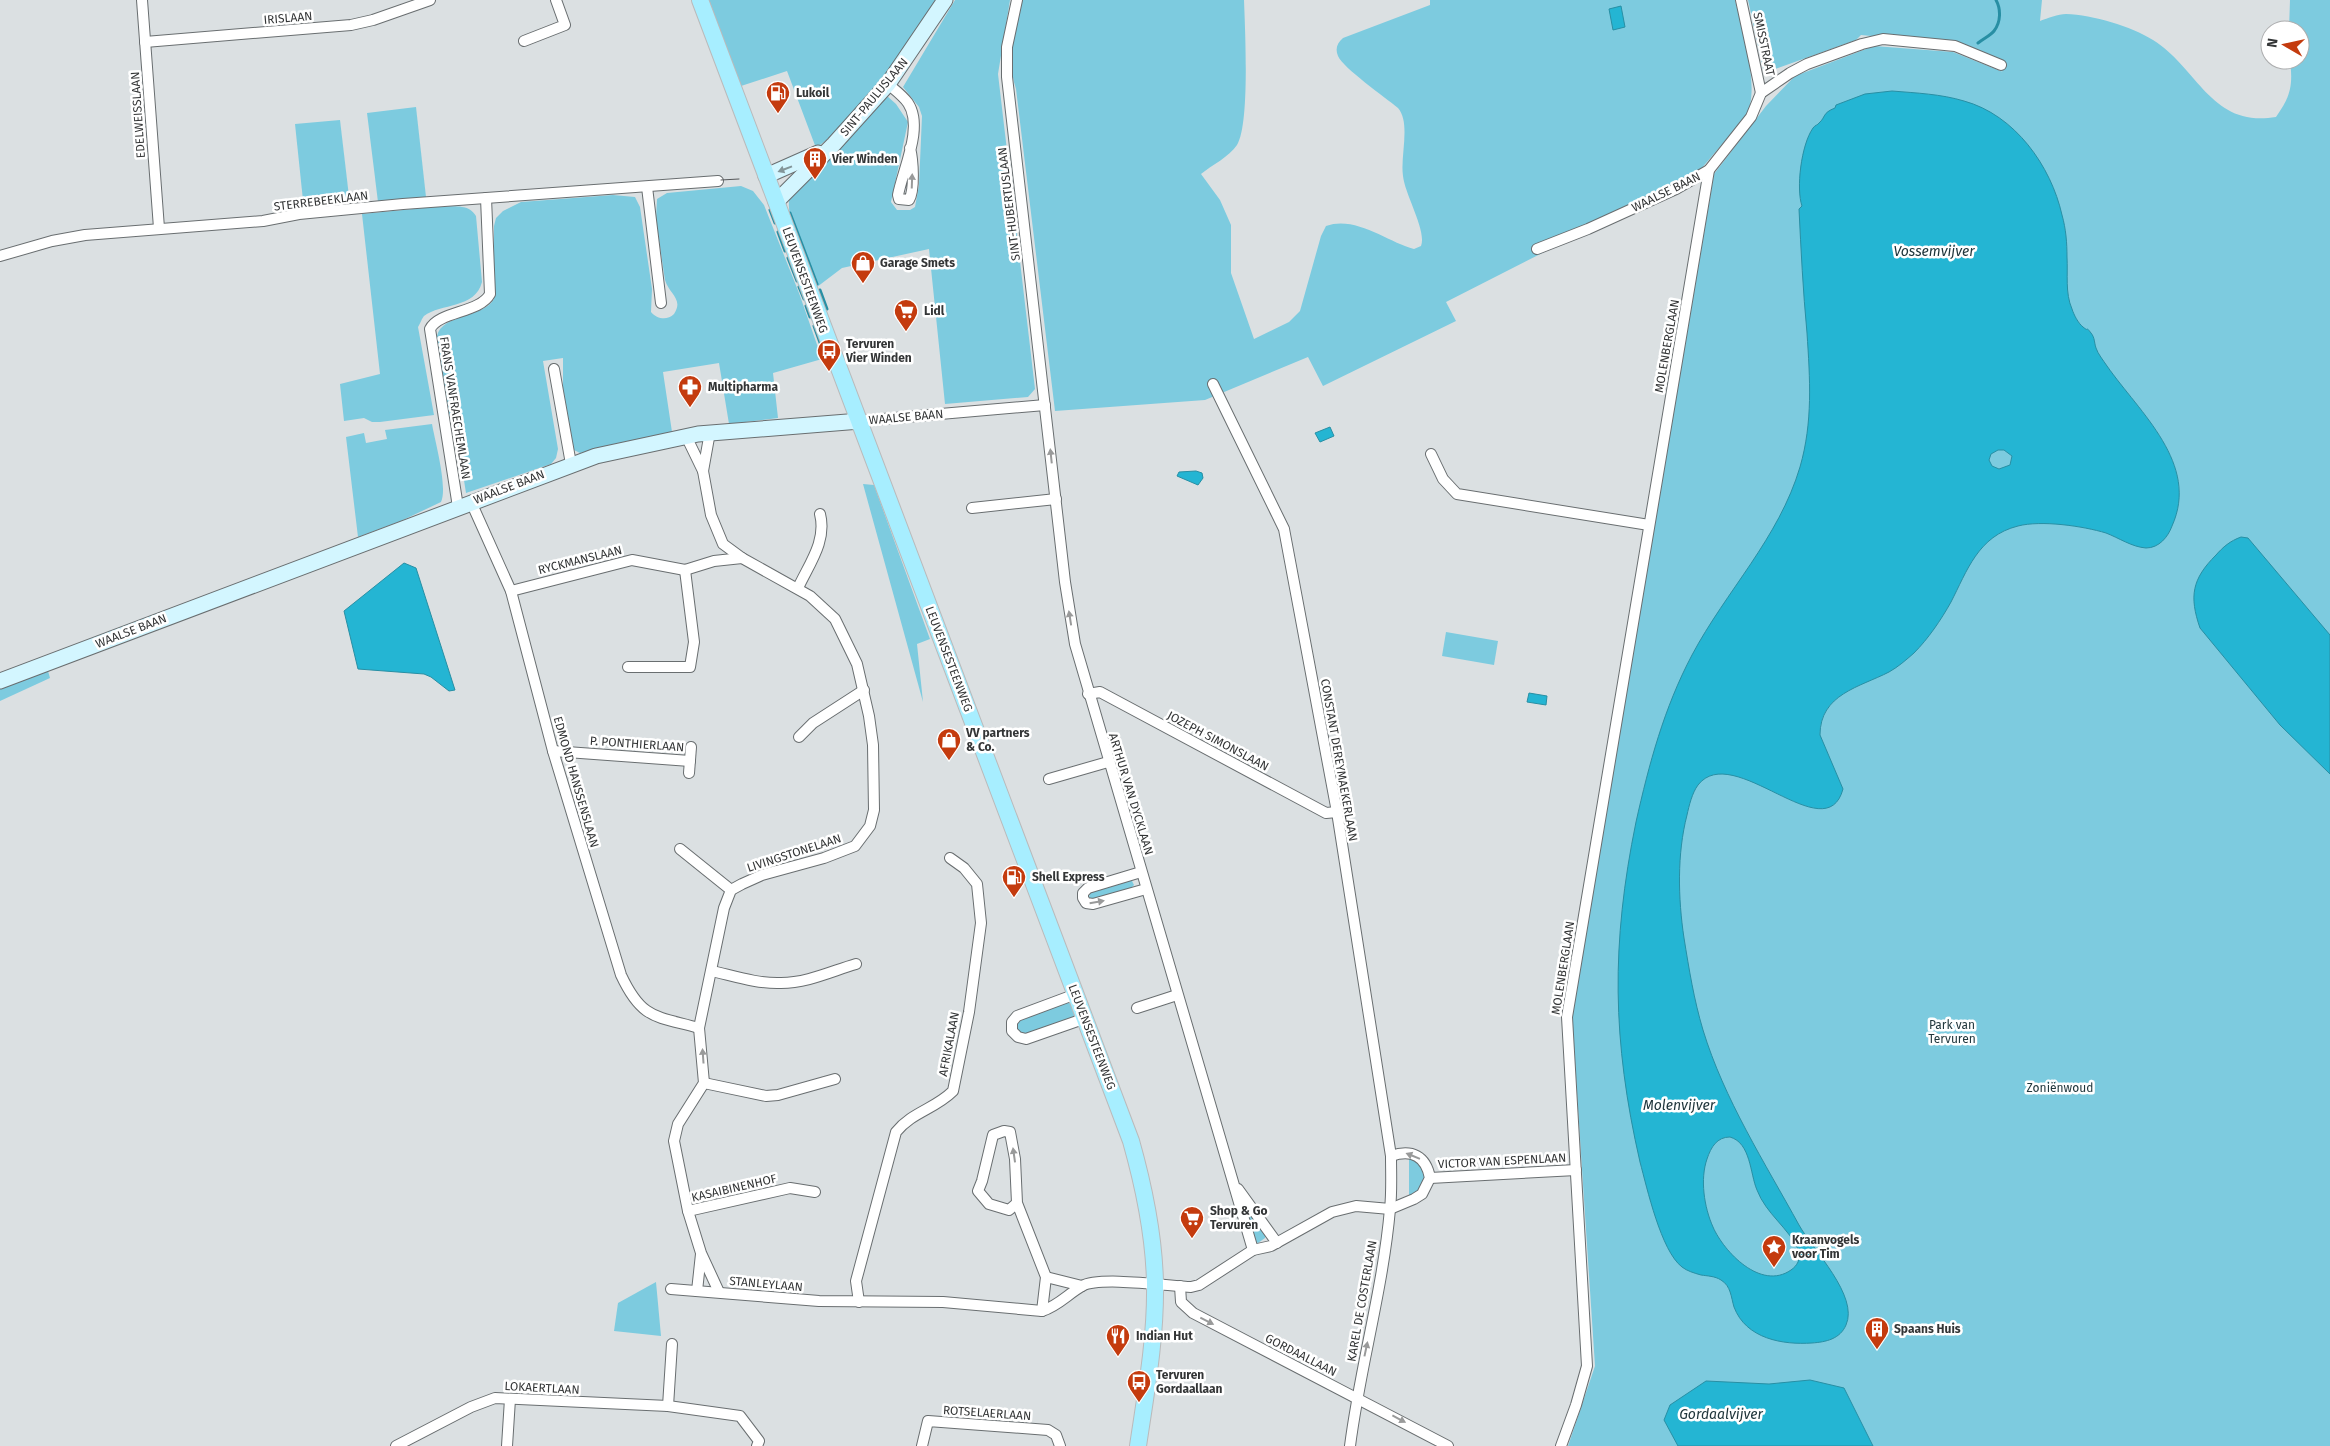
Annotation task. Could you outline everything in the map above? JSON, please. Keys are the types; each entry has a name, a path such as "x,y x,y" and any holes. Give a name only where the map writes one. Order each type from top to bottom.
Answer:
{"main road":[{"name":"LEUVENSESTEENWEG","path":"700,0 1131,1141 1151,1232 1155,1285 1150,1365 1138,1446"}],"street":[{"name":"EDELWEISSLAAN","path":"142,0 159,228"},
{"name":"IRISLAAN","path":"145,42 351,25 374,20 430,0"},
{"path":"524,41 565,25 556,0"},
{"name":"SINT-PAULUSLAAN","path":"776,202 834,144 888,84 946,0"},
{"name":"SINT-HUBERTUSLAAN","path":"1016,0 1007,47 1007,77 1045,405"},
{"name":"SMISSTRAAT","path":"1741,0 1761,93"},
{"path":"1761,93 1790,73 1862,44 1883,40 1954,46 2001,65"},
{"path":"888,84 904,98 911,109 914,124 910,148"},
{"name":"WAALSE BAAN","path":"1537,249 1676,189 1709,170 1751,117 1761,93"},
{"name":"SINT-PAULUSLAAN","path":"766,176 802,162 834,144"},
{"name":"MOLENBERGLAAN","path":"1561,1446 1576,1405 1586,1366 1567,1017 1709,170"},
{"name":"STERREBEEKLAAN","path":"0,256 66,238 159,228 263,220 299,214 486,198 718,181"},
{"path":"647,187 662,303"},
{"name":"FRANS VANFRAECHEMLAAN","path":"465,504 430,329 437,322 484,301 490,294 486,198"},
{"path":"554,369 571,464"},
{"name":"CONSTANT DEREYMAEKERLAAN","path":"1213,384 1284,529 1337,812 1391,1156 1390,1209"},
{"name":"WAALSE BAAN","path":"0,681 596,456 710,432 1045,405"},
{"name":"ARTHUR VAN DYCKLAAN","path":"1045,405 1071,622 1088,694 1253,1250"},
{"name":"LIVINGSTONELAAN","path":"703,471 710,432"},
{"name":"LIVINGSTONELAAN","path":"686,436 703,471 710,516 723,544 742,558 798,588 835,618 857,664 864,690 872,736 875,794 870,826 856,846 824,858 762,875 731,890"},
{"path":"1431,454 1443,479 1458,494 1649,525"},
{"path":"972,508 1056,498"},
{"name":"EDMOND HANSSENSLAAN","path":"465,504 511,591 553,751 621,975 631,997 642,1008 651,1014 699,1028"},
{"path":"798,588 822,538 824,526 820,514"},
{"path":"714,561 723,544"},
{"name":"RYCKMANSLAAN","path":"511,591 632,560 685,570 714,561 742,558"},
{"path":"628,666 690,667 694,642 685,570"},
{"path":"799,737 814,723 864,690"},
{"name":"JOZEPH SIMONSLAAN","path":"1088,694 1100,692 1326,813 1337,812"},
{"name":"P. PONTHIERLAAN","path":"689,773 691,747"},
{"name":"P. PONTHIERLAAN","path":"553,751 690,761"},
{"path":"1049,779 1108,762"},
{"path":"680,849 731,890 724,908 699,1028 704,1083 678,1124 674,1141 688,1211 701,1253 719,1292"},
{"name":"AFRIKALAAN","path":"859,1302 856,1281 896,1132 905,1120 944,1100 953,1091 969,1012 981,923 977,884 964,868 950,858"},
{"path":"1141,872 1088,888 1083,893 1083,898 1086,902 1092,904 1146,890"},
{"path":"712,972 752,980 781,983 808,979 856,964"},
{"path":"1076,994 1017,1016 1012,1022 1012,1031 1018,1038 1031,1038 1086,1018"},
{"path":"1137,1008 1177,995"},
{"path":"704,1083 766,1096 778,1095 835,1079"},
{"path":"1017,1203 1009,1210 989,1204 978,1191 993,1134 1004,1131 1010,1132 1015,1159 1017,1203 1046,1277 1042,1311 1057,1305 1082,1286 1100,1282 1180,1286 1199,1285 1253,1250 1267,1248 1332,1212 1356,1206 1390,1209 1422,1194 1430,1178 1427,1165 1421,1159 1403,1152 1391,1156"},
{"name":"VICTOR VAN ESPENLAAN","path":"1430,1178 1576,1170"},
{"name":"ARTHUR VAN DYCKLAAN","path":"1233,1182 1277,1243"},
{"name":"KASAIBINENHOF","path":"688,1211 790,1188 815,1192"},
{"name":"KAREL DE COSTERLAAN","path":"1350,1446 1356,1397 1377,1294 1390,1209"},
{"path":"697,1291 701,1253"},
{"path":"1046,1277 1082,1286"},
{"name":"GORDAALLAAN","path":"1180,1286 1181,1302 1193,1313 1448,1446"},
{"name":"STANLEYLAAN","path":"670,1289 819,1301 943,1302 1042,1311"},
{"path":"668,1406 672,1344"},
{"name":"LOKAERTLAAN","path":"396,1446 479,1404 495,1398 510,1398 668,1406 740,1416 759,1441 757,1446"},
{"path":"507,1446 510,1398"},
{"name":"ROTSELAERLAAN","path":"922,1446 928,1421 1048,1430 1056,1436 1060,1446"}],"green space":[{"path":"709,0 937,0 885,78 829,138 816,148 787,71 741,86"},
{"path":"955,0 1010,0 998,74 1035,389 1028,397 945,404 929,249 842,268 817,287 793,229 789,206 790,197 887,96 896,104 908,122 891,202 897,210 910,210 915,207 919,185 922,116 919,107 903,87"},
{"path":"1021,0 1244,0 1246,76 1244,118 1241,134 1234,149 1201,174 1220,200 1231,225 1231,273 1254,339 1289,322 1300,311 1321,236 1326,226 1348,224 1371,231 1404,246 1414,249 1421,246 1421,231 1403,176 1405,131 1402,114 1398,108 1341,61 1337,49 1338,44 1343,38 1430,5 1430,0 1735,0 1746,43 1752,90 1746,116 1701,169 1662,192 1446,302 1456,321 1323,386 1308,357 1205,400 1055,411 1012,67 1012,44"},
{"name":"Park van Tervuren","path":"1748,0 2042,0 2040,21 2053,16 2077,15 2111,22 2134,30 2153,40 2169,52 2207,94 2221,105 2236,114 2254,118 2276,117 2285,103 2290,90 2291,70 2310,70 2310,20 2289,20 2290,0 2330,0 2330,1446 1568,1446 1595,1366 1572,1017 1714,174 1766,106 1795,76 1874,46 1953,52 2003,72 1959,44 1861,35 1856,40 1767,72 1763,68"},
{"path":"416,107 426,197 378,202 367,113"},
{"path":"340,120 350,205 304,210 295,124"},
{"path":"741,186 753,191 764,205 799,293 822,359 773,373 778,418 729,424 719,363 663,372 672,432 580,453 574,450 563,388 563,358 543,361 558,449 556,458 551,464 466,493 457,436 448,412 437,336 440,329 446,324 481,310 494,299 494,226 496,218 503,211 521,202 613,195 635,197 640,207 652,289 651,312 659,318 665,318 674,314 677,309 677,300 665,280 656,220 657,199 667,193"},
{"path":"444,206 466,208 476,216 482,282 478,291 472,297 431,312 424,316 418,327 434,415 380,422 372,422 364,418 344,421 340,384 380,374 362,214"},
{"path":"432,424 442,476 443,495 441,502 401,521 358,537 346,437 364,433 366,443 387,439 385,430"},
{"path":"863,484 874,485 930,639 917,644 923,702"},
{"path":"1446,632 1498,641 1494,665 1442,656"},
{"path":"48,671 50,678 0,701 0,688"},
{"path":"1131,879 1134,885 1131,888 1093,899 1089,898 1090,892"},
{"path":"1073,999 1080,1017 1025,1035 1016,1031 1017,1020"},
{"path":"1409,1156 1420,1163 1425,1174 1421,1190 1409,1199"},
{"path":"1250,1213 1266,1233 1265,1238 1258,1243 1256,1242 1248,1216"},
{"path":"656,1282 661,1336 614,1331 618,1303"}],"water":[{"path":"1621,6 1625,27 1613,30 1609,9"},
{"name":"Vossemvijver","path":"1892,91 1937,95 1964,101 1982,108 1999,118 2015,130 2028,145 2040,161 2049,178 2062,215 2066,241 2068,290 2074,314 2081,325 2091,333 2101,357 2162,440 2172,461 2178,481 2179,503 2168,534 2159,544 2151,548 2136,546 2097,530 2050,524 2018,526 2004,531 1983,546 1975,556 1943,616 1914,653 1889,672 1844,694 1834,701 1827,710 1822,721 1820,735 1843,789 1833,805 1818,809 1799,804 1755,783 1733,776 1714,775 1698,785 1694,792 1681,845 1680,892 1682,923 1688,961 1694,996 1703,1030 1722,1081 1746,1130 1799,1225 1841,1287 1846,1301 1848,1313 1846,1325 1836,1337 1817,1343 1789,1343 1767,1338 1747,1326 1734,1307 1729,1289 1724,1282 1711,1276 1688,1271 1682,1267 1674,1259 1661,1234 1640,1162 1624,1075 1618,992 1619,951 1622,909 1636,822 1646,779 1665,716 1692,655 1766,541 1779,517 1791,493 1804,450 1809,417 1810,384 1799,209 1802,206 1799,189 1805,145 1813,128 1836,105 1865,94","holes":["1998,450 2004,450 2012,456 2010,465 1999,469 1992,466 1989,460 1991,454","1725,1137 1737,1140 1746,1152 1761,1199 1799,1251 1799,1259 1795,1266 1791,1270 1779,1275 1768,1276 1745,1266 1718,1237 1710,1219 1705,1202 1703,1184 1705,1167 1715,1144"]},
{"path":"1330,427 1334,436 1320,442 1315,433"},
{"path":"1196,471 1202,473 1203,478 1198,485 1177,476 1179,472"},
{"path":"2241,537 2248,538 2330,635 2330,774 2280,725 2200,628 2194,606 2197,580 2221,549"},
{"path":"404,563 416,568 455,690 449,691 424,674 358,669 344,611"},
{"path":"1529,693 1547,696 1546,705 1527,702"},
{"name":"Gordaalvijver","path":"1810,1380 1844,1388 1873,1446 1678,1446 1664,1420 1670,1405 1706,1381 1769,1384"}],"waterway":[{"path":"1978,43 1993,32 1998,24 1999,11 1996,0"},
{"path":"770,210 775,223"},
{"path":"790,213 817,284"},
{"path":"778,232 785,251"},
{"path":"788,258 797,281"},
{"path":"799,287 804,299"},
{"path":"820,290 827,309"},
{"path":"806,306 810,317"},
{"path":"814,326 822,348"}],"tram line":[{"path":"721,180 739,179"}],"place":[{"name":"Lukoil","path":"778,114"},
{"name":"Vier Winden","path":"815,180"},
{"name":"Garage Smets","path":"863,284"},
{"name":"Lidl","path":"906,332"},
{"name":"Tervuren Vier Winden","path":"829,372"},
{"name":"Multipharma","path":"690,408"},
{"name":"VV partners & Co.","path":"949,761"},
{"name":"Shell Express","path":"1014,898"},
{"name":"Shop & Go Tervuren","path":"1192,1239"},
{"name":"Kraanvogels voor Tim","path":"1774,1268"},
{"name":"Spaans Huis","path":"1877,1350"},
{"name":"Indian Hut","path":"1118,1357"},
{"name":"Tervuren Gordaallaan","path":"1139,1403"}],"park label":[{"name":"Zoniënwoud","path":"2060,1088"}],"water label":[{"name":"Molenvijver","path":"1679,1105"}]}
